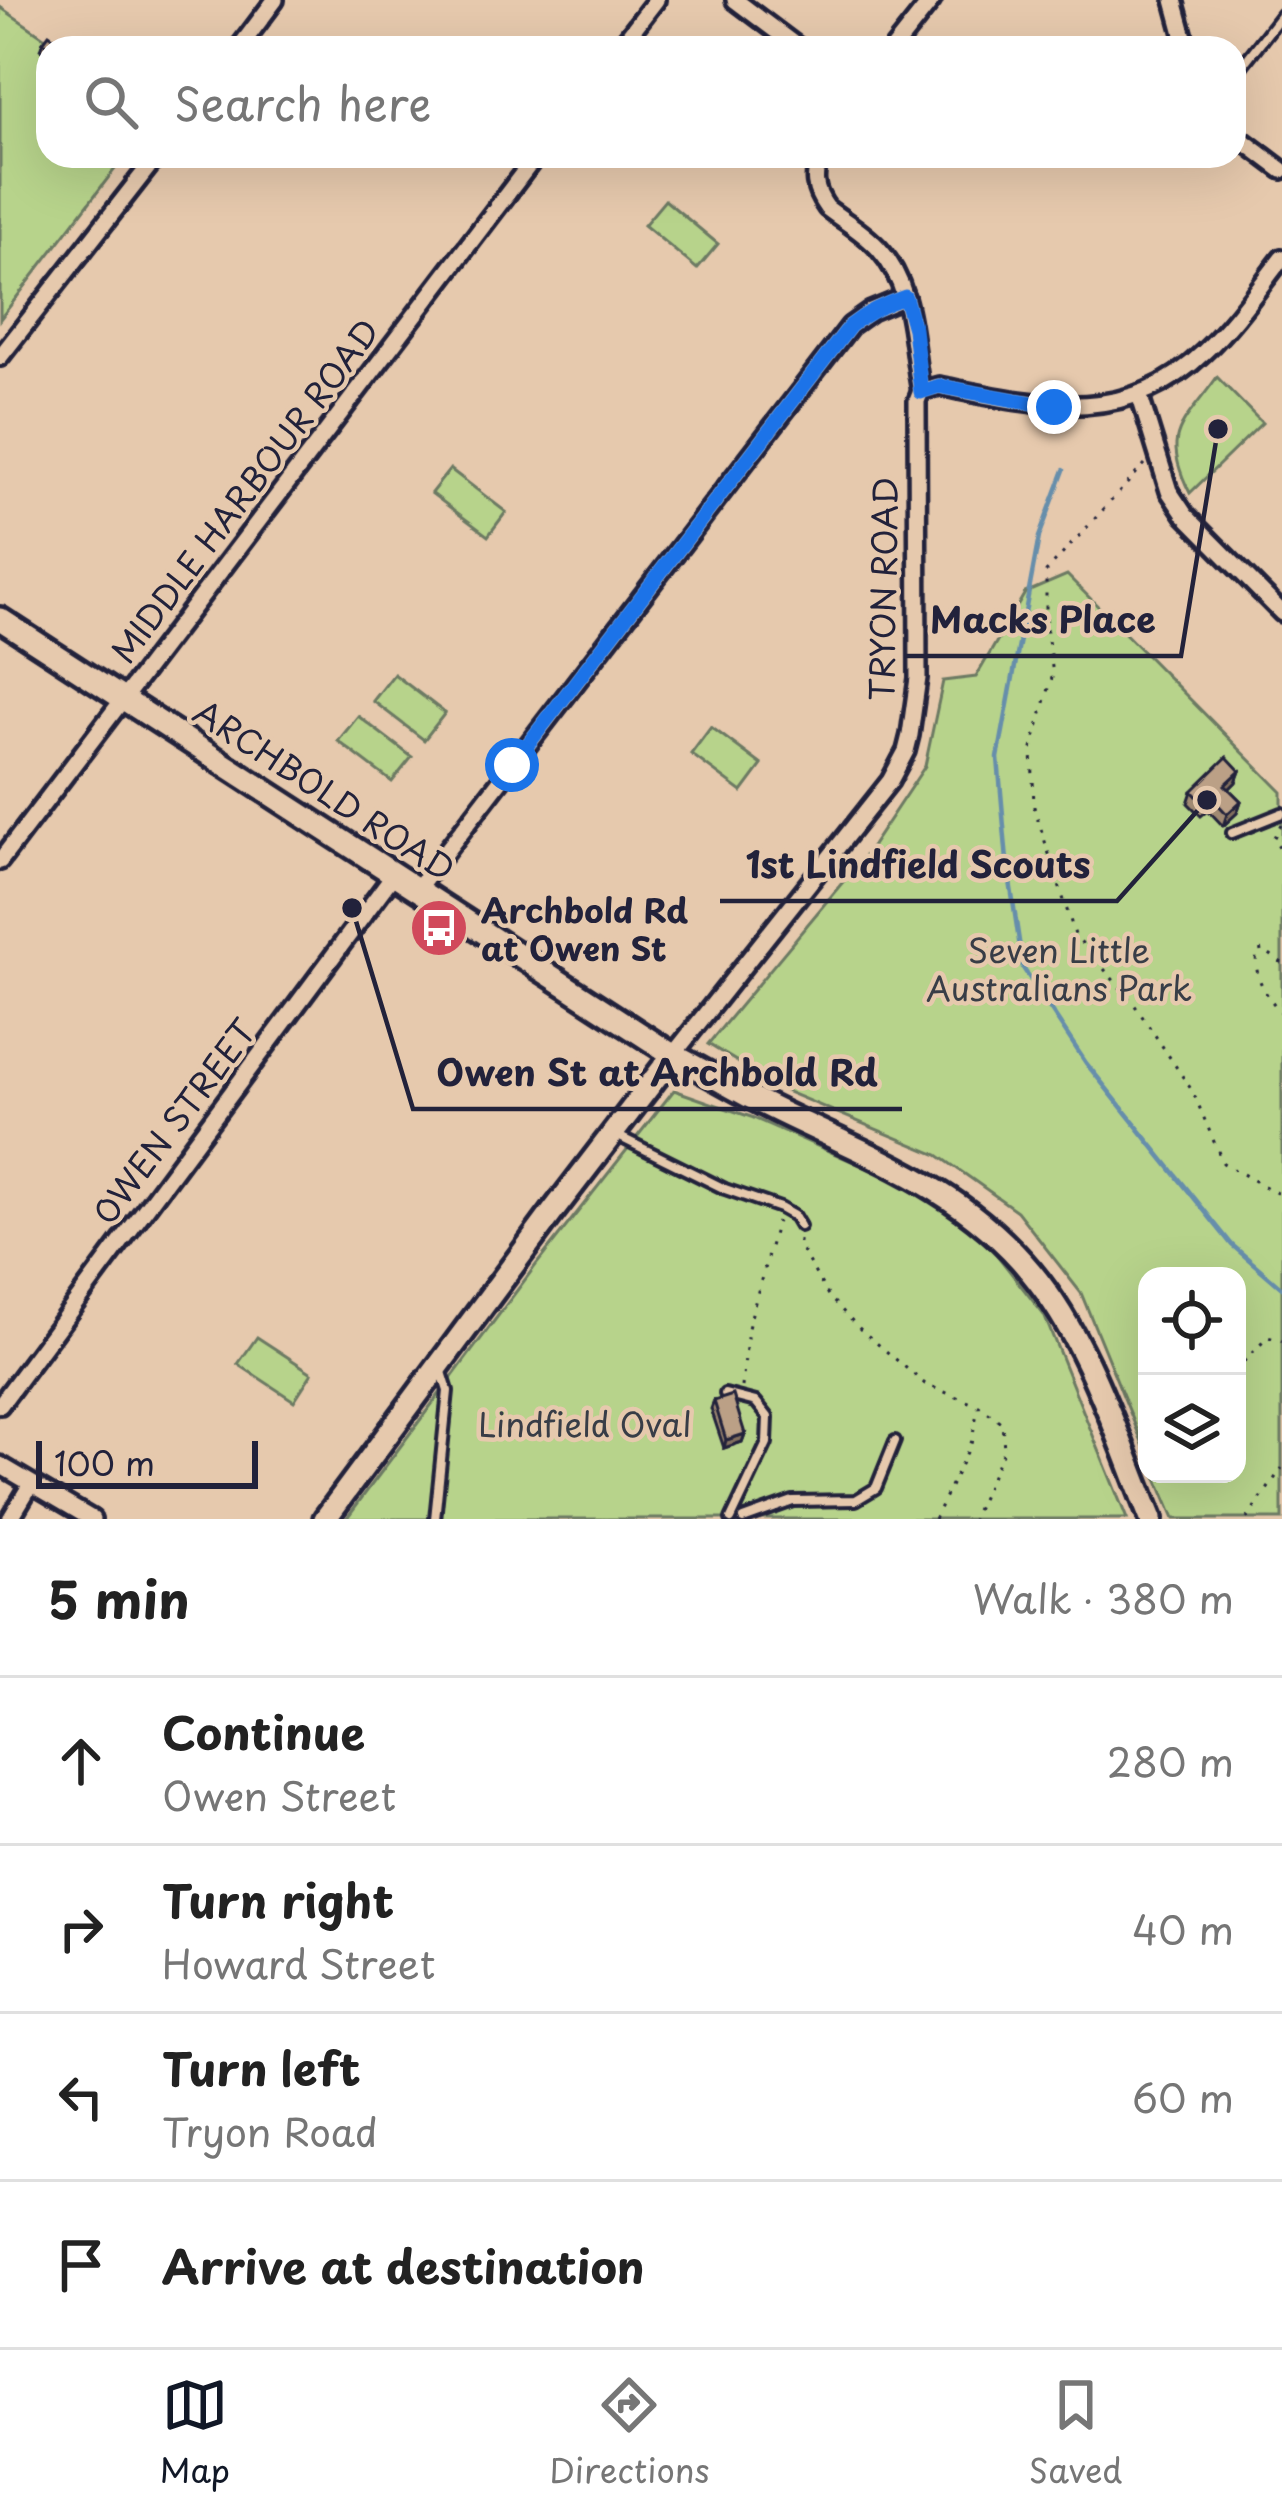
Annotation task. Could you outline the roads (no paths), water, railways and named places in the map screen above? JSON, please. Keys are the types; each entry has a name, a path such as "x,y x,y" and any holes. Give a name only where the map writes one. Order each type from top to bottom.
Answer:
{"main road":[{"name":"ARCHBOLD ROAD","path":"0,619 673,1054 763,1104 908,1171 947,1196 1030,1271 1067,1327 1151,1519"},
{"name":"TRYON ROAD","path":"326,1519 673,1054"}],"street":[{"path":"248,36 275,0"},
{"path":"628,36 651,6 629,0"},
{"path":"735,0 783,36"},
{"path":"904,36 932,0"},
{"path":"1174,0 1184,36"},
{"path":"1246,143 1282,170"},
{"path":"0,357 148,168"},
{"name":"MIDDLE HARBOUR ROAD","path":"0,861 527,168"},
{"name":"TRYON ROAD","path":"673,1054 890,782 906,751 918,678 917,400 921,392 914,329 892,267 878,248 821,200 814,183 816,168"},
{"path":"921,392 939,386 1054,407 1139,394 1202,355 1282,259"},
{"path":"417,889 850,326 905,297"},
{"path":"1139,394 1169,491 1185,515 1282,613"},
{"name":"OWEN STREET","path":"0,1405 394,874"},
{"path":"0,1465 92,1519"},
{"path":"10,1519 31,1484"}],"lane":[{"path":"1246,60 1282,14"},
{"path":"1232,833 1282,813"},
{"path":"613,1133 725,1190 780,1208 800,1226"},
{"path":"435,1519 448,1391 440,1364"},
{"path":"725,1394 757,1402 768,1417 767,1443 731,1519"},
{"path":"742,1519 793,1501 856,1500 876,1488 895,1441"}],"waterway":[{"path":"1064,470 1039,537 998,758 1023,968 1086,1063 1232,1245 1282,1288"}],"place":[{"name":"Macks Place","path":"1218,429"},
{"name":"1st Lindfield Scouts","path":"1207,800"},
{"name":"Owen St at Archbold Rd","path":"352,908"},
{"name":"Archbold Rd at Owen St","path":"439,928"}],"park label":[{"name":"Seven Little Australians Park","path":"1059,968"},
{"name":"Lindfield Oval","path":"585,1423"}]}
